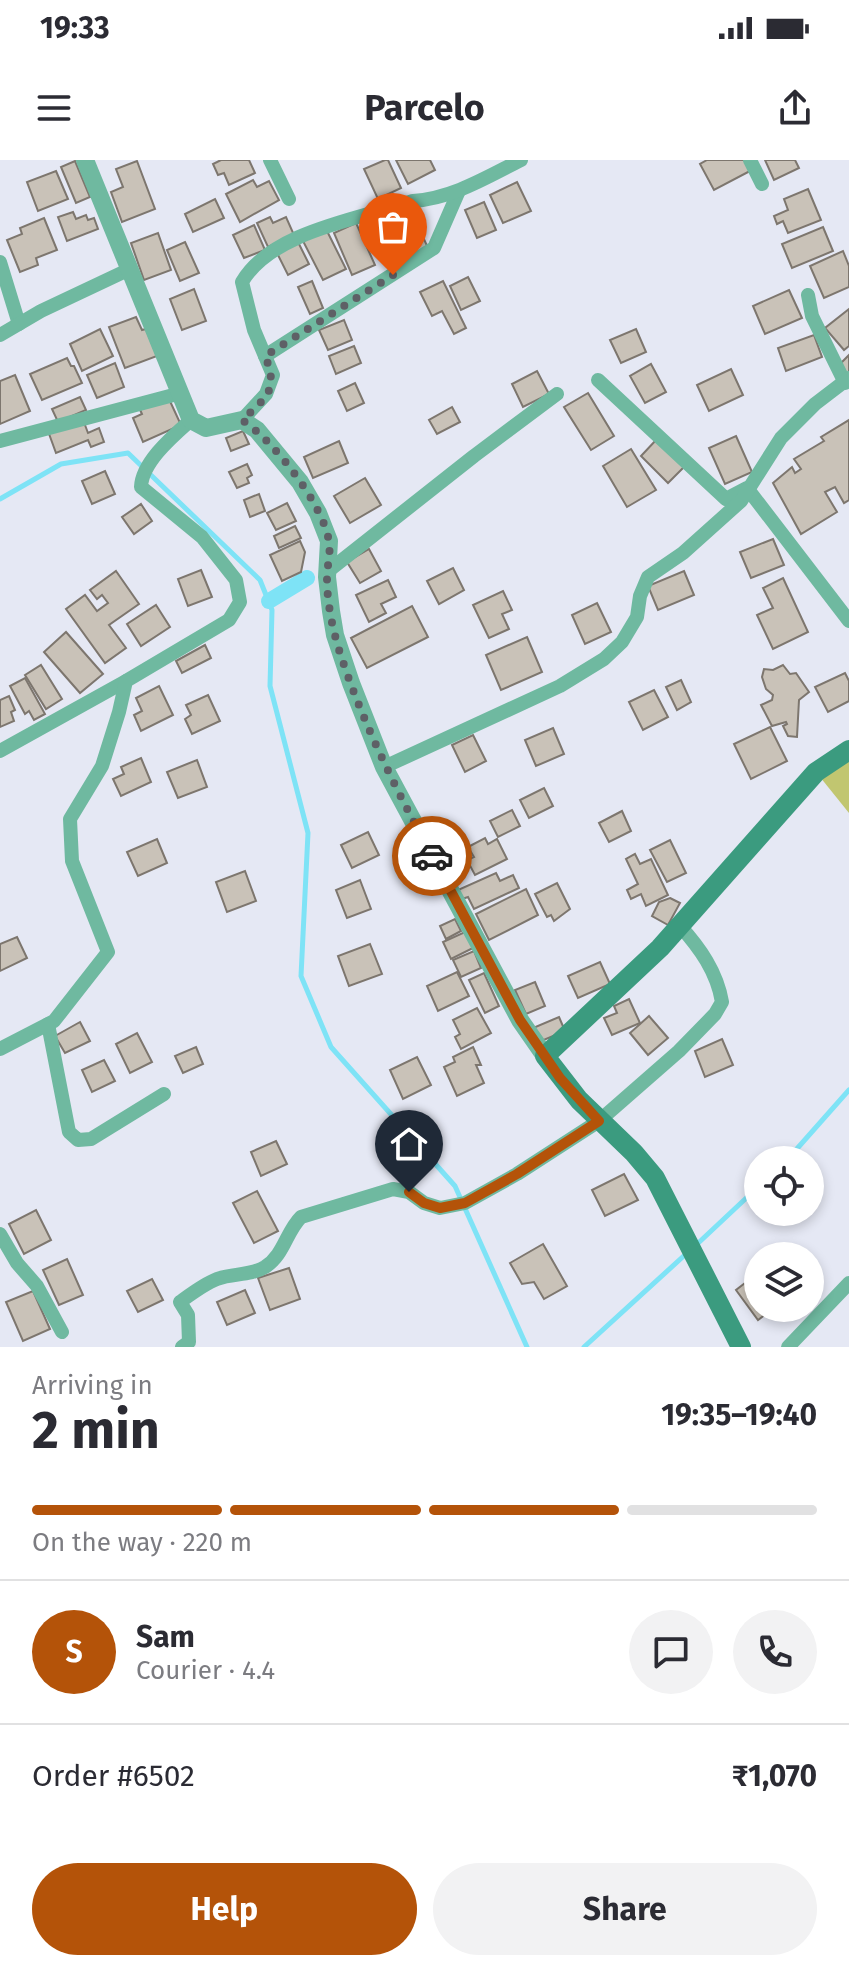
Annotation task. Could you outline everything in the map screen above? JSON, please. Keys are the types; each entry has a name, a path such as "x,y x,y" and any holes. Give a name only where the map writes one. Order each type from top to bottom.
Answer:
{"main road":[{"path":"741,1347 655,1178 560,1078 545,1056 660,948 816,772 849,750"}],"street":[{"path":"85,160 191,420 206,428 242,420 258,406 272,383 273,375 254,330 242,282 251,267 269,253 309,234 413,201 458,193 521,160"},
{"path":"270,160 289,199"},
{"path":"750,160 762,184"},
{"path":"265,356 434,248 458,193"},
{"path":"0,262 19,324"},
{"path":"0,335 130,269"},
{"path":"384,767 560,686 604,659 622,642 637,617 640,596 648,577 683,553 741,501 781,438 815,404 847,380 812,316 808,295"},
{"path":"598,380 726,499 747,488"},
{"path":"0,441 181,393"},
{"path":"327,572 557,394"},
{"path":"0,751 229,620 240,602 236,580 202,537 141,487 142,476 153,460 191,420"},
{"path":"242,420 257,430 310,496 329,541 327,572 339,647 384,767 520,1020 545,1056"},
{"path":"747,488 849,621"},
{"path":"0,1049 54,1021 108,952 72,861 70,819 102,766 126,681"},
{"path":"182,1347 189,1342 188,1315 180,1302 214,1280 248,1274 267,1266 280,1253 291,1226 301,1217 393,1189 409,1192 424,1203 440,1208 465,1203 517,1174 599,1121 679,1051 715,1014 722,1002 713,972 697,944 680,926"},
{"path":"48,1024 69,1132 78,1140 91,1139 164,1094"},
{"path":"0,1234 17,1263 37,1286 62,1332"},
{"path":"788,1347 849,1283"}],"green space":[{"path":"849,750 849,813 816,772"}],"building":[{"path":"221,160 249,160 255,173 229,185 224,173 218,175 213,164"},
{"path":"388,160 401,188 378,199 364,169"},
{"path":"396,160 430,160 435,170 408,184"},
{"path":"707,160 744,160 750,171 714,190 700,164"},
{"path":"765,160 795,160 799,168 774,180"},
{"path":"75,161 90,197 76,203 61,167"},
{"path":"137,161 155,209 122,222 111,192 123,187 116,169"},
{"path":"56,171 68,199 38,211 27,182"},
{"path":"253,180 257,187 269,181 279,200 240,222 226,194"},
{"path":"517,182 531,211 503,223 490,195"},
{"path":"808,189 821,220 788,233 783,221 777,224 774,216 788,210 784,199"},
{"path":"215,199 224,218 193,232 185,214"},
{"path":"484,202 496,230 477,238 465,210"},
{"path":"409,206 428,248 405,258 386,216"},
{"path":"73,212 76,219 86,215 88,220 94,218 98,229 67,241 58,217"},
{"path":"270,217 273,223 286,217 294,235 268,247 257,223"},
{"path":"44,218 57,250 36,258 38,265 20,272 7,240 22,234 20,228"},
{"path":"382,221 394,245 375,254 363,229"},
{"path":"356,223 375,265 352,275 334,233"},
{"path":"254,225 265,250 244,258 233,235"},
{"path":"823,227 833,251 792,268 782,244"},
{"path":"326,229 346,269 323,280 303,241"},
{"path":"158,233 171,270 144,280 131,243"},
{"path":"185,242 199,273 180,281 167,250"},
{"path":"298,242 309,264 288,275 277,253"},
{"path":"843,251 849,266 849,287 824,298 810,266"},
{"path":"468,277 480,301 461,310 450,286"},
{"path":"312,281 323,308 310,314 298,287"},
{"path":"443,281 466,328 454,334 442,311 432,316 420,292"},
{"path":"194,289 206,321 182,330 170,299"},
{"path":"789,290 802,318 765,334 753,306"},
{"path":"849,309 849,346 844,350 825,328"},
{"path":"136,317 142,330 146,329 157,356 125,368 109,327"},
{"path":"344,320 352,340 328,350 319,330"},
{"path":"100,329 113,356 82,371 70,344"},
{"path":"636,329 646,352 621,363 610,340"},
{"path":"814,335 822,357 786,371 778,348"},
{"path":"354,346 361,363 336,374 329,356"},
{"path":"849,355 849,379 841,363"},
{"path":"67,358 82,383 42,400 30,374"},
{"path":"115,363 124,387 97,398 87,375"},
{"path":"651,364 666,392 645,403 630,376"},
{"path":"731,369 743,395 709,411 697,385"},
{"path":"537,371 549,394 523,407 512,384"},
{"path":"15,375 30,411 0,424 0,381"},
{"path":"355,383 364,403 347,411 338,391"},
{"path":"588,393 614,436 591,450 564,407"},
{"path":"80,397 86,410 58,422 52,409"},
{"path":"169,399 181,425 143,442 133,418 142,414 137,403"},
{"path":"452,407 460,422 437,434 429,420"},
{"path":"82,417 88,433 99,428 104,442 91,447 88,440 56,453 48,431"},
{"path":"849,420 849,500 844,503 835,487 825,492 837,512 801,534 773,483 792,467 795,473 801,469 794,459 824,441 821,437"},
{"path":"243,431 249,444 231,451 226,438"},
{"path":"736,436 752,472 725,484 709,448"},
{"path":"657,439 685,466 668,483 641,456"},
{"path":"339,441 348,463 313,478 304,457"},
{"path":"631,449 656,490 627,507 603,466"},
{"path":"247,464 252,475 247,478 249,483 237,488 229,472"},
{"path":"105,471 115,494 92,504 82,481"},
{"path":"365,478 381,505 350,523 334,496"},
{"path":"259,494 265,511 250,517 244,500"},
{"path":"287,503 296,521 276,530 267,513"},
{"path":"141,504 152,521 134,534 122,517"},
{"path":"295,526 301,538 279,548 274,536"},
{"path":"773,539 784,565 751,578 740,552"},
{"path":"300,541 305,552 301,572 282,581 270,555"},
{"path":"369,549 381,571 360,583 347,562"},
{"path":"453,568 464,590 439,604 427,581"},
{"path":"201,570 212,597 188,606 178,579"},
{"path":"116,571 139,604 109,625 126,648 105,663 66,609 85,595 97,611 108,603 102,595 97,599 90,590"},
{"path":"684,571 694,595 658,610 648,586"},
{"path":"783,578 808,632 773,649 757,615 773,608 763,588"},
{"path":"388,580 396,597 381,604 386,613 369,622 356,595"},
{"path":"503,591 512,610 502,614 509,629 489,638 473,605"},
{"path":"597,603 611,632 585,644 572,615"},
{"path":"156,605 170,627 141,646 127,624"},
{"path":"412,606 428,637 367,668 351,638"},
{"path":"66,632 103,674 80,693 44,652"},
{"path":"527,637 542,672 501,690 486,655"},
{"path":"205,645 211,658 182,673 176,661"},
{"path":"41,665 62,699 46,709 25,675"},
{"path":"783,665 790,674 796,673 809,692 799,700 797,737 788,736 783,726 786,722 772,726 761,705 772,700 773,695 766,689 762,677 764,669 773,670"},
{"path":"845,673 849,681 849,701 828,712 815,687"},
{"path":"25,678 45,714 34,720 29,711 25,714 10,686"},
{"path":"681,680 691,702 677,710 666,687"},
{"path":"159,686 173,715 141,731 134,715 142,711 136,698"},
{"path":"654,690 668,717 643,730 629,702"},
{"path":"208,695 220,721 192,734 185,719 191,715 186,705"},
{"path":"9,696 15,710 11,712 14,721 0,727 0,700"},
{"path":"770,727 787,761 751,779 734,744"},
{"path":"553,728 564,754 536,766 525,740"},
{"path":"473,735 486,761 465,772 452,745"},
{"path":"141,758 151,782 121,796 113,779 124,774 121,767"},
{"path":"197,760 207,787 178,798 167,772"},
{"path":"544,788 553,806 529,818 520,800"},
{"path":"512,810 520,826 498,837 490,821"},
{"path":"622,811 631,831 609,842 599,823"},
{"path":"368,832 379,855 352,868 341,845"},
{"path":"485,838 488,844 497,839 507,859 475,875 467,860 474,857 468,847"},
{"path":"157,839 167,863 138,876 127,852"},
{"path":"670,840 686,873 667,882 650,850"},
{"path":"635,854 640,864 651,859 668,895 646,906 641,894 631,899 627,890 638,884 626,859"},
{"path":"245,871 256,901 227,912 216,882"},
{"path":"496,873 500,881 513,875 519,888 474,909 468,897 462,899 458,890"},
{"path":"360,880 371,909 347,918 336,890"},
{"path":"557,883 570,909 554,921 551,915 547,917 535,894"},
{"path":"526,889 538,915 489,940 476,914"},
{"path":"670,898 680,903 668,925 652,916 659,902"},
{"path":"455,919 461,931 446,939 440,926"},
{"path":"465,932 473,948 451,959 443,942"},
{"path":"17,937 27,958 0,971 0,944"},
{"path":"370,944 382,974 349,986 338,956"},
{"path":"474,951 481,968 461,977 453,960"},
{"path":"600,962 610,984 578,998 568,976"},
{"path":"457,972 469,996 438,1011 427,986"},
{"path":"484,973 499,1006 485,1013 469,980"},
{"path":"535,982 545,1006 526,1014 515,990"},
{"path":"629,999 640,1023 612,1035 604,1018 617,1013 614,1006"},
{"path":"477,1008 491,1033 461,1049 455,1037 460,1034 453,1020"},
{"path":"649,1016 668,1038 648,1055 630,1033"},
{"path":"559,1017 565,1031 539,1042 533,1028"},
{"path":"80,1022 90,1041 65,1053 55,1036"},
{"path":"137,1033 152,1062 130,1073 116,1044"},
{"path":"722,1039 733,1065 705,1077 695,1051"},
{"path":"196,1047 203,1064 183,1073 175,1056"},
{"path":"473,1047 484,1083 457,1096 444,1067 455,1062 453,1057"},
{"path":"417,1057 431,1085 403,1099 390,1070"},
{"path":"104,1060 115,1081 92,1092 82,1070"},
{"path":"276,1141 287,1164 261,1176 251,1152"},
{"path":"624,1174 638,1200 605,1216 592,1190"},
{"path":"257,1191 278,1231 254,1243 233,1203"},
{"path":"36,1210 51,1240 24,1254 9,1224"},
{"path":"543,1244 567,1286 544,1299 534,1282 522,1284 510,1263"},
{"path":"67,1259 83,1295 59,1305 43,1270"},
{"path":"289,1268 300,1299 270,1310 258,1278"},
{"path":"152,1279 163,1300 138,1312 127,1291"},
{"path":"744,1284 744,1301 736,1290"},
{"path":"245,1290 255,1313 227,1325 217,1302"},
{"path":"33,1291 50,1329 23,1341 6,1302"}],"waterway":[{"path":"0,499 61,464 128,453 260,580 272,610 270,686 308,833 301,976 331,1047 455,1186 527,1347"},
{"path":"269,601 307,578"},
{"path":"799,1146 849,1090"},
{"path":"694,1247 744,1200"},
{"path":"584,1347 687,1253"}],"way so far":[{"path":"393,275 265,356 273,375 272,383 258,406 242,420 257,430 300,482 318,513 329,541 327,587 342,660 384,767 432,856"}],"route":[{"path":"409,1192 424,1203 440,1208 465,1203 517,1174 599,1121 560,1078 520,1020 432,856"}]}
